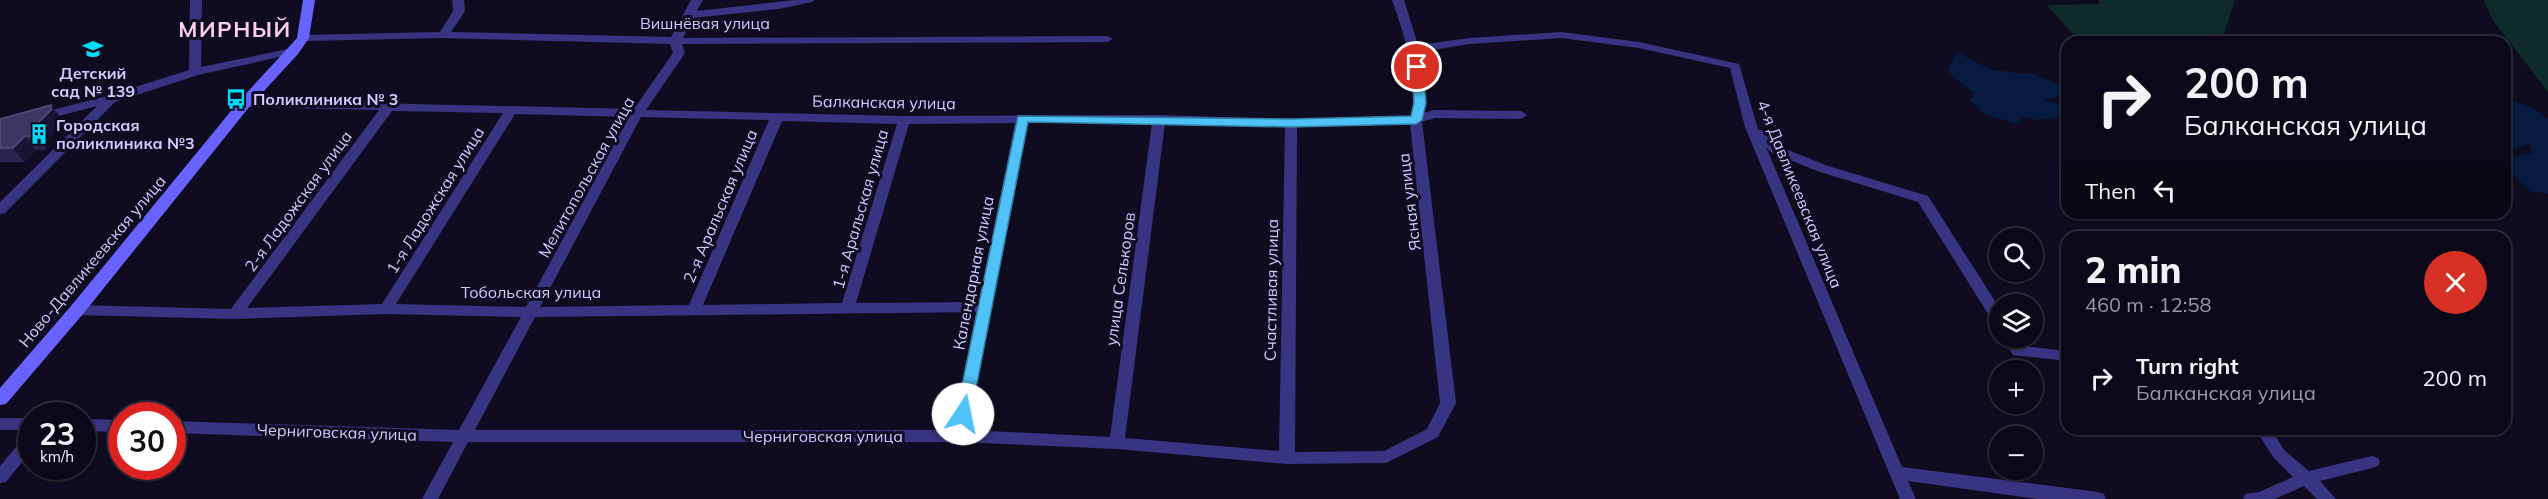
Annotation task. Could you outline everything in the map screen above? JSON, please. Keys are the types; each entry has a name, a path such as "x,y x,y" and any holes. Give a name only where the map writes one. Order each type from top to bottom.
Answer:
{"street":[{"path":"195,72 196,0"},
{"name":"Ново-Давликеевская улица","path":"0,399 77,310 245,103 293,51 303,38 309,0"},
{"path":"443,35 459,11 458,0"},
{"name":"Мелитопольская улица","path":"430,499 638,114 679,53 675,41 697,0"},
{"path":"688,16 773,8 808,0"},
{"name":"Ясная улица","path":"1398,0 1415,49 1420,103 1416,120 1448,403"},
{"name":"Вишнёвая улица","path":"303,38 443,35 675,41 1107,39"},
{"name":"4-я Давликеевская улица","path":"1415,49 1470,40 1561,35 1639,45 1735,66 1751,127 1899,473 1908,499"},
{"path":"22,122 111,99 195,72 293,51"},
{"path":"0,210 111,99"},
{"name":"Балканская улица","path":"245,103 904,120 1160,119 1291,123 1416,120 1434,114 1521,115"},
{"name":"2-я Ладожская улица","path":"235,314 388,106"},
{"name":"1-я Ладожская улица","path":"386,309 511,110"},
{"name":"2-я Аральская улица","path":"695,308 777,117"},
{"name":"Календарная улица","path":"959,436 1022,118"},
{"name":"улица Селькоров","path":"1117,443 1160,119"},
{"name":"1-я Аральская улица","path":"848,308 904,120"},
{"name":"Счастливая улица","path":"1287,458 1291,123"},
{"path":"1751,127 1775,149 1821,168 1923,199 1989,304"},
{"name":"Тобольская улица","path":"77,310 235,314 386,309 532,312 695,308 984,307"},
{"path":"2016,348 2018,351 2061,355"},
{"name":"Черниговская улица","path":"186,427 464,435 959,436 1117,443 1287,458 1386,457 1433,433 1448,403"},
{"path":"0,424 18,424"},
{"path":"2267,435 2279,454 2328,499"},
{"path":"0,477 18,455"},
{"path":"2251,499 2261,498 2304,479 2372,462"},
{"path":"1899,473 2097,499"}],"green space":[{"path":"2099,0 2235,0 2223,36 2075,36 2047,5 2099,4"},
{"path":"2484,0 2548,0 2548,92 2511,44 2511,36 2505,36 2492,19"}],"water":[{"path":"1957,52 1991,70 2034,74 2061,85 2061,96 2043,100 2061,105 2061,117 2035,120 2024,117 2017,124 1984,114 1970,100 1974,93 1947,72"},
{"path":"2511,100 2536,110 2548,119 2548,193 2531,192 2511,173 2511,158 2533,153 2529,144 2511,148"}],"building":[{"path":"51,105 51,110 36,125 36,136 25,136 13,148 0,148 0,119"}],"place":[{"name":"Детский сад № 139","path":"93,49"},
{"name":"Поликлиника № 3","path":"236,99"},
{"name":"Городская поликлиника №3","path":"39,134"}],"district":[{"name":"МИРНЫЙ","path":"235,29"}],"route":[{"path":"963,414 1022,118 1291,123 1416,120 1420,103 1417,67"}]}
